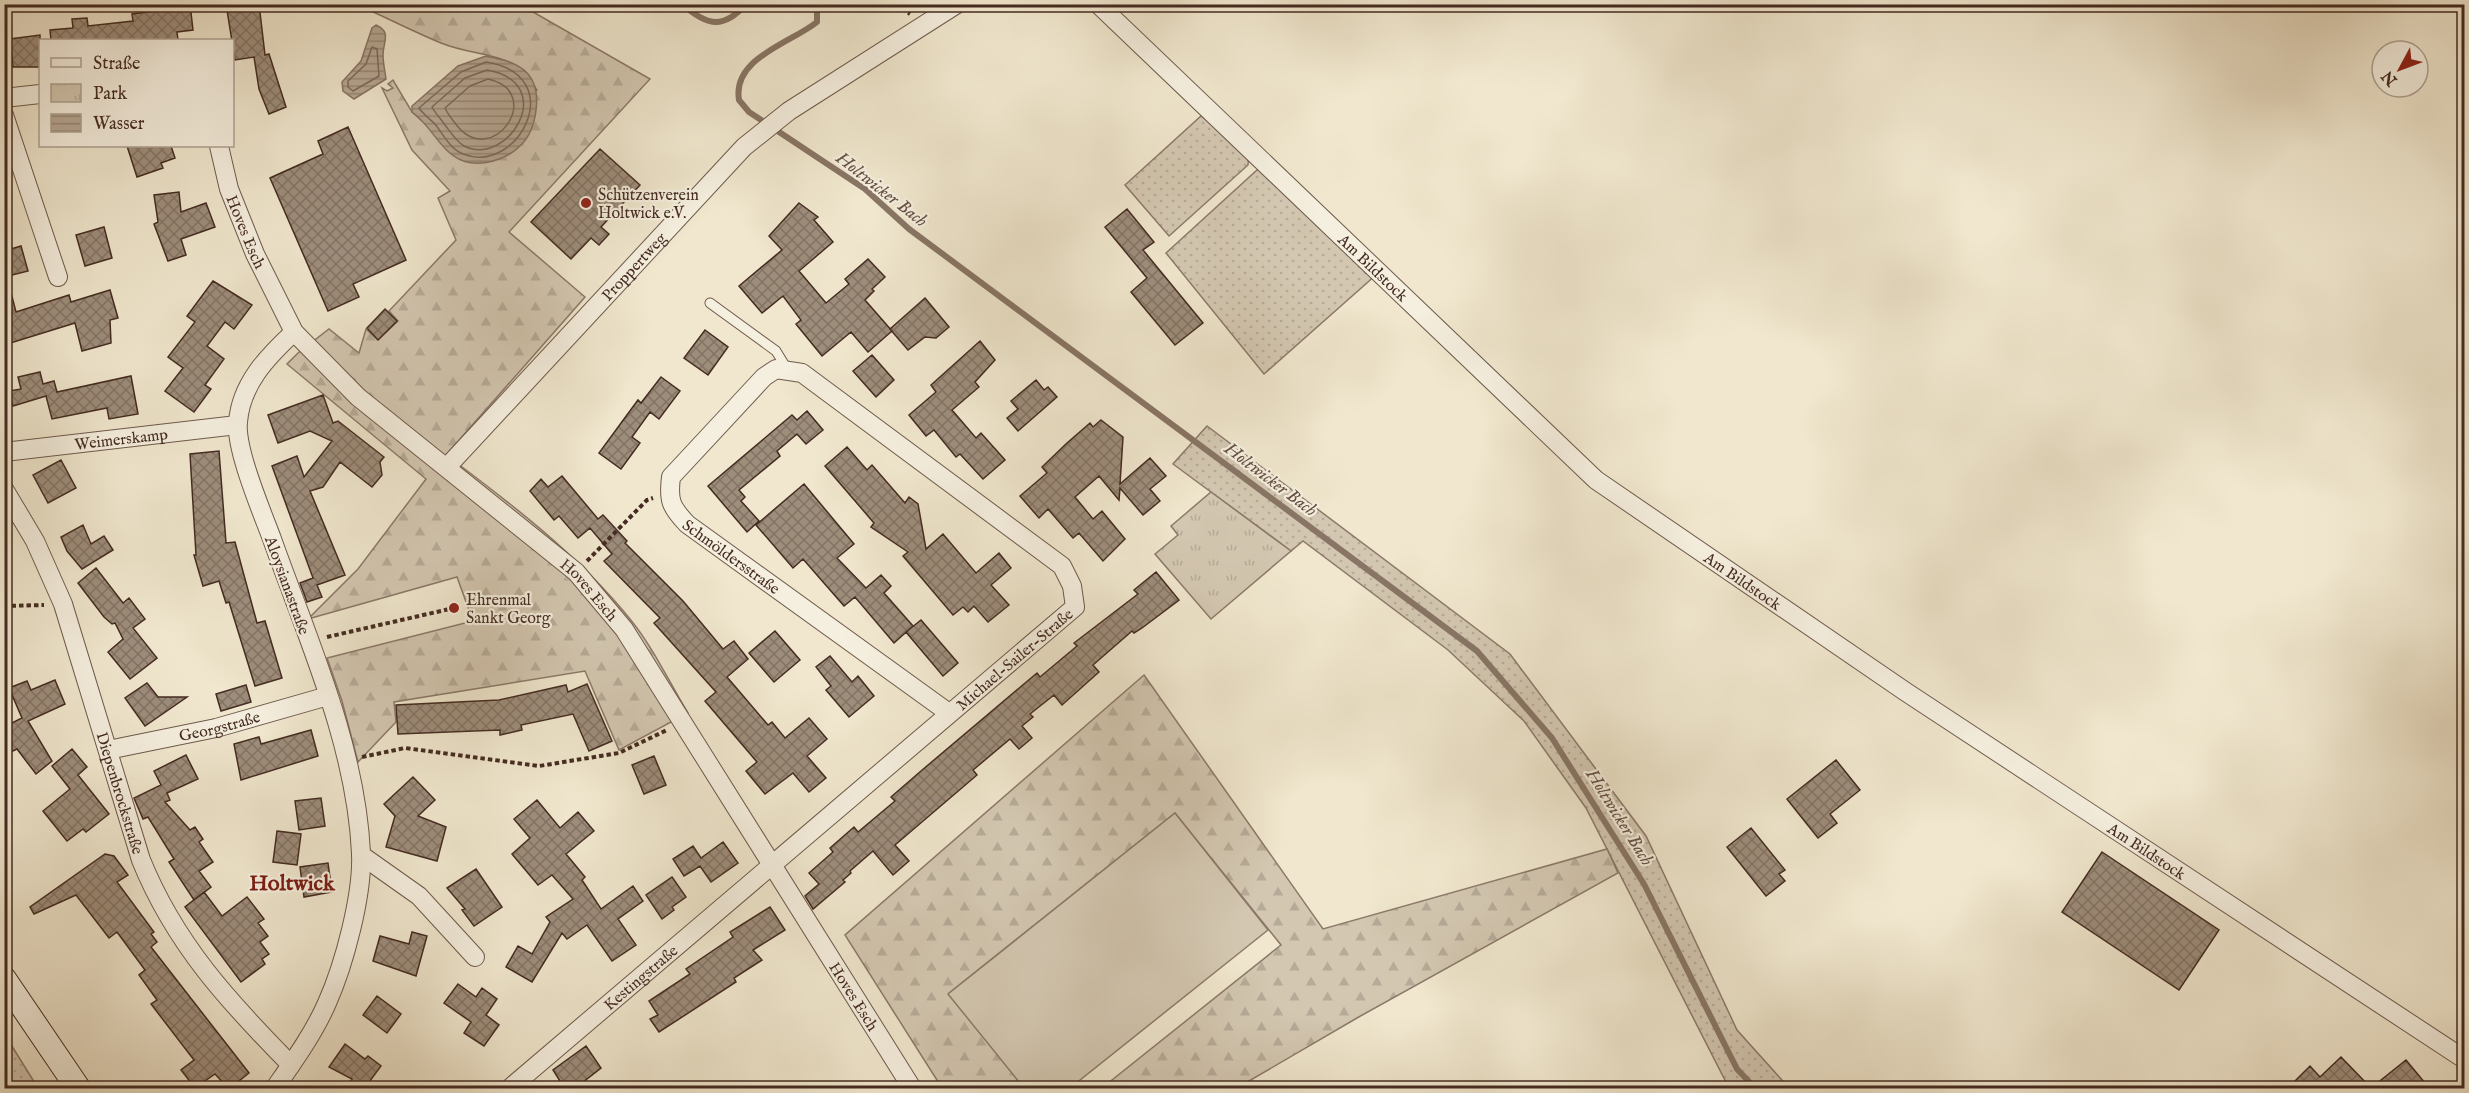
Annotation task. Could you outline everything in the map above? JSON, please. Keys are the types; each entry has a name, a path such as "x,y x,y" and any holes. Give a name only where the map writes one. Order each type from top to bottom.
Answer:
{"main road":[{"path":"4,978 78,1089"}],"street":[{"name":"Proppertweg","path":"447,467 744,147 789,111 957,4"},
{"name":"Am Bildstock","path":"1098,4 1596,480 1906,692 2464,1059"},
{"path":"4,98 39,94"},
{"path":"4,115 58,277"},
{"name":"Hoves Esch","path":"219,147 229,189 250,243 294,332 358,397 576,572 624,629 912,1089"},
{"name":"Aloysianastraße","path":"275,1089 327,1004 353,921 361,855 354,794 328,696 248,474 237,425 242,398 265,359 294,332"},
{"path":"669,493 671,477 764,378 776,369 788,369"},
{"name":"Michael-Sailer-Straße","path":"771,866 1075,607 1072,586 1062,566 802,373 788,369"},
{"name":"Weimerskamp","path":"4,452 237,425"},
{"name":"Diepenbrockstraße","path":"4,489 35,541 63,604 141,860 153,890 183,943 231,1004 291,1065"},
{"name":"Schmöldersstraße","path":"669,493 673,508 687,524 949,713"},
{"name":"Georgstraße","path":"108,750 216,728 328,696"},
{"path":"361,855 419,896 475,957"},
{"name":"Kestingstraße","path":"510,1089 771,866"}],"lane":[{"path":"710,303 776,351 788,369"}],"path":[{"path":"576,572 646,500 669,493"},
{"path":"4,606 63,604"},
{"path":"308,641 454,608"},
{"path":"346,760 405,748 539,766 619,753 683,721"}],"green space":[{"path":"366,5 521,5 650,79 509,232 585,297 446,455 520,512 589,573 630,619 646,641 688,713 619,750 585,671 394,702 396,722 358,762 342,701 327,658 473,621 457,577 308,619 358,569 426,479 287,364 329,329 359,353 366,329 378,340 398,321 389,311 456,240 438,198 450,191 412,150 382,88 387,91 393,88 388,84 393,80 412,112 433,131 537,90 528,77 506,61 441,43 369,10"},
{"path":"1201,116 1249,152 1248,165 1169,236 1125,185"},
{"path":"1257,170 1268,170 1377,274 1264,374 1166,253"},
{"path":"1207,426 1510,654 1646,836 1737,1030 1789,1088 1729,1088 1586,808 1524,721 1448,650 1303,541 1291,551 1173,464"},
{"path":"1211,492 1291,551 1211,619 1155,554 1178,535 1171,526"},
{"path":"1144,675 1323,929 1607,849 1618,873 1357,1018 1237,1088 1102,1088 1281,945 1175,813 949,993 1024,1088 942,1088 845,935"},
{"path":"1175,813 1268,930 1070,1088 1024,1088 948,994"},
{"path":"5,1035 38,1088 5,1088"}],"water":[{"path":"376,25 384,31 386,38 383,55 386,79 354,99 343,91 342,82 361,61 372,28"},
{"path":"486,56 514,64 528,74 535,90 536,110 531,130 514,151 500,159 484,163 468,162 447,151 419,117 412,112 412,106 458,66"}],"building":[{"path":"162,4 190,4 193,30 177,32 178,39 51,39 50,30 73,28 72,19 87,18 88,26 133,21 132,14 162,10"},
{"path":"226,4 259,4 265,55 269,54 286,107 269,114 259,89 254,57 235,60 234,39 232,39"},
{"path":"40,35 39,67 13,67 10,39"},
{"path":"348,127 406,260 353,284 359,297 328,311 270,178 323,154 318,141"},
{"path":"127,147 171,147 175,158 161,163 163,168 137,177"},
{"name":"Schützenverein Holtwick e.V.","path":"600,149 640,185 601,227 609,234 599,245 591,238 571,259 531,222"},
{"path":"179,192 181,212 206,203 215,227 181,239 186,255 168,261 154,224 158,222 154,195"},
{"path":"799,203 818,217 814,220 833,242 799,271 826,303 849,284 845,279 868,259 885,277 872,289 874,291 865,300 892,331 868,352 851,332 822,356 796,324 801,320 783,296 762,313 739,286 782,250 769,236"},
{"path":"1127,209 1154,242 1143,250 1203,323 1175,345 1131,292 1147,278 1105,227"},
{"path":"104,227 112,258 85,266 76,235"},
{"path":"21,246 28,271 4,277 4,251"},
{"path":"213,281 252,305 234,329 225,322 207,346 224,359 205,385 211,389 194,412 165,391 183,368 168,357 195,322 187,316"},
{"path":"9,285 16,312 69,295 71,302 110,290 118,318 110,320 111,343 82,351 75,323 4,345 4,286"},
{"path":"925,298 949,327 936,338 925,337 908,350 890,329"},
{"path":"385,309 397,321 378,340 367,328"},
{"path":"705,330 728,347 708,375 684,358"},
{"path":"980,341 995,360 975,382 979,387 952,410 976,438 981,433 1005,460 983,479 960,454 956,457 934,430 926,436 909,415 936,392 931,385"},
{"path":"872,355 894,380 876,397 853,371"},
{"path":"40,372 43,384 54,381 57,392 131,376 138,414 109,419 107,408 52,419 46,396 13,406 9,391 21,389 18,377"},
{"path":"661,377 680,391 659,419 650,412 632,437 640,443 621,469 599,453 638,400 641,403"},
{"path":"1036,380 1044,390 1048,387 1057,397 1018,431 1007,418 1018,409 1011,401"},
{"path":"323,395 333,423 338,421 384,457 380,462 382,475 372,487 340,462 323,487 310,491 345,575 317,585 322,597 307,602 300,583 313,578 272,466 297,456 304,477 332,441 310,431 278,443 268,415"},
{"path":"807,411 823,430 806,444 797,434 777,451 780,456 739,490 745,497 741,501 759,521 747,532 708,486 792,415 797,420"},
{"path":"1101,420 1123,437 1120,484 1150,458 1166,476 1150,489 1160,501 1143,515 1120,488 1119,500 1099,476 1075,497 1093,519 1102,511 1125,539 1103,561 1079,533 1073,538 1048,509 1039,518 1020,496 1047,473 1042,467 1067,443 1090,423 1093,427"},
{"path":"847,447 867,470 872,465 905,503 909,497 918,504 926,549 943,534 976,573 999,553 1011,568 991,585 1009,605 988,622 974,606 968,612 963,607 953,615 903,556 908,552 871,527 874,523 825,466"},
{"path":"219,451 226,543 235,542 257,623 265,621 282,678 255,686 229,602 226,603 219,581 203,586 194,555 196,555 190,454"},
{"path":"61,460 76,488 48,503 33,475"},
{"path":"562,476 598,519 603,515 627,541 625,543 683,601 723,649 734,641 748,659 727,677 768,725 772,722 785,738 809,718 827,739 807,756 826,778 809,792 793,773 765,794 746,771 757,762 705,701 716,692 654,623 660,618 604,561 612,554 590,528 578,538 559,516 554,520 530,491 541,479 548,487"},
{"path":"804,484 854,544 837,558 866,588 881,575 891,586 884,593 913,626 894,643 855,597 844,606 803,559 793,568 756,525"},
{"path":"83,525 91,544 104,536 113,550 82,569 67,551 61,537"},
{"path":"96,568 123,603 129,598 145,619 133,628 157,658 130,679 108,652 123,639 115,623 112,624 104,617 78,583"},
{"path":"1156,572 1179,600 1142,628 1134,633 1132,631 1093,665 1099,672 1062,705 1054,695 1030,714 1033,717 1022,726 1032,738 1019,749 1010,739 973,770 977,775 895,845 909,861 893,875 873,851 850,871 851,873 843,880 845,882 813,909 805,896 819,884 809,873 833,852 830,848 854,827 858,832 895,801 891,797 1037,673 1040,677 1077,646 1074,643 1138,594 1134,590"},
{"path":"921,620 958,663 943,676 906,632"},
{"path":"775,631 800,660 774,682 749,653"},
{"path":"830,656 852,682 858,676 874,696 849,717 826,690 831,686 816,667"},
{"path":"55,680 65,704 28,721 52,761 36,774 17,749 4,755 4,727 22,718 9,688 27,681 31,690"},
{"path":"147,683 158,697 187,697 145,726 125,698"},
{"path":"587,684 612,741 589,751 573,714 521,725 522,730 500,735 500,730 398,734 396,705 499,700 566,685 568,692"},
{"path":"246,685 251,702 221,711 216,694"},
{"path":"311,730 318,756 241,780 234,744 259,737 261,744"},
{"path":"72,749 87,767 78,775 109,814 86,832 83,829 67,841 43,811 70,789 52,766"},
{"path":"186,755 198,779 167,793 170,800 165,802 190,830 195,827 203,839 199,842 213,862 199,871 211,887 194,900 169,862 174,859 148,817 143,819 134,798 161,785 154,771"},
{"path":"654,756 666,785 644,794 632,765"},
{"path":"1836,760 1860,790 1830,814 1837,823 1818,838 1787,799"},
{"path":"413,777 435,800 418,816 446,827 437,861 386,847 395,816 384,804"},
{"path":"321,798 325,826 299,830 295,801"},
{"path":"537,800 560,828 578,812 594,831 566,854 585,877 582,880 601,909 633,886 643,901 618,919 636,945 612,961 587,925 567,939 562,933 532,982 506,967 518,946 532,954 550,922 546,917 573,899 552,875 538,885 512,854 530,838 514,819"},
{"path":"1751,828 1785,870 1779,874 1785,881 1766,896 1727,847"},
{"path":"277,831 301,834 297,865 273,862"},
{"path":"723,842 738,863 711,882 700,866 684,876 673,859 693,846 701,858"},
{"path":"2102,852 2219,930 2179,990 2062,912"},
{"path":"105,854 114,856 128,875 117,882 154,932 151,934 157,942 151,947 249,1073 229,1089 215,1074 195,1088 181,1070 194,1060 151,1004 157,1000 139,975 145,970 117,932 109,938 76,895 34,914 30,907"},
{"path":"328,863 332,892 304,897 300,867"},
{"path":"476,869 502,907 474,926 462,910 465,909 447,888"},
{"path":"672,877 686,897 672,907 674,910 662,919 646,895"},
{"path":"204,892 222,916 247,897 264,919 258,923 268,936 260,942 269,954 262,959 265,964 241,982 185,907"},
{"path":"770,907 785,930 753,950 762,960 734,978 736,982 659,1032 650,1019 658,1015 649,1001 690,974 686,969 733,937 730,932"},
{"path":"412,932 427,936 416,976 373,961 380,936 409,944"},
{"path":"458,984 476,997 482,988 497,999 486,1015 499,1025 484,1046 464,1033 471,1022 444,1003"},
{"path":"377,996 401,1014 387,1033 363,1015"},
{"path":"345,1044 365,1059 368,1056 381,1066 364,1089 344,1089 352,1079 329,1067"},
{"path":"586,1046 601,1068 574,1089 565,1089 553,1070"},
{"path":"2341,1057 2371,1088 2406,1060 2430,1089 2302,1089 2295,1081 2310,1066 2320,1077"}],"waterway":[{"name":"Holtwicker Bach","path":"682,4 699,17 715,22 730,18 746,4"},
{"name":"Holtwicker Bach","path":"817,4 817,22 766,53 745,73 739,85 739,100 749,112 865,189 909,229 1477,651 1552,738 1644,884 1737,1069 1755,1088"}],"place":[{"name":"Schützenverein Holtwick e.V.","path":"586,203"},
{"name":"Ehrenmal Sankt Georg","path":"454,608"}],"district":[{"name":"Holtwick","path":"292,882"}]}
